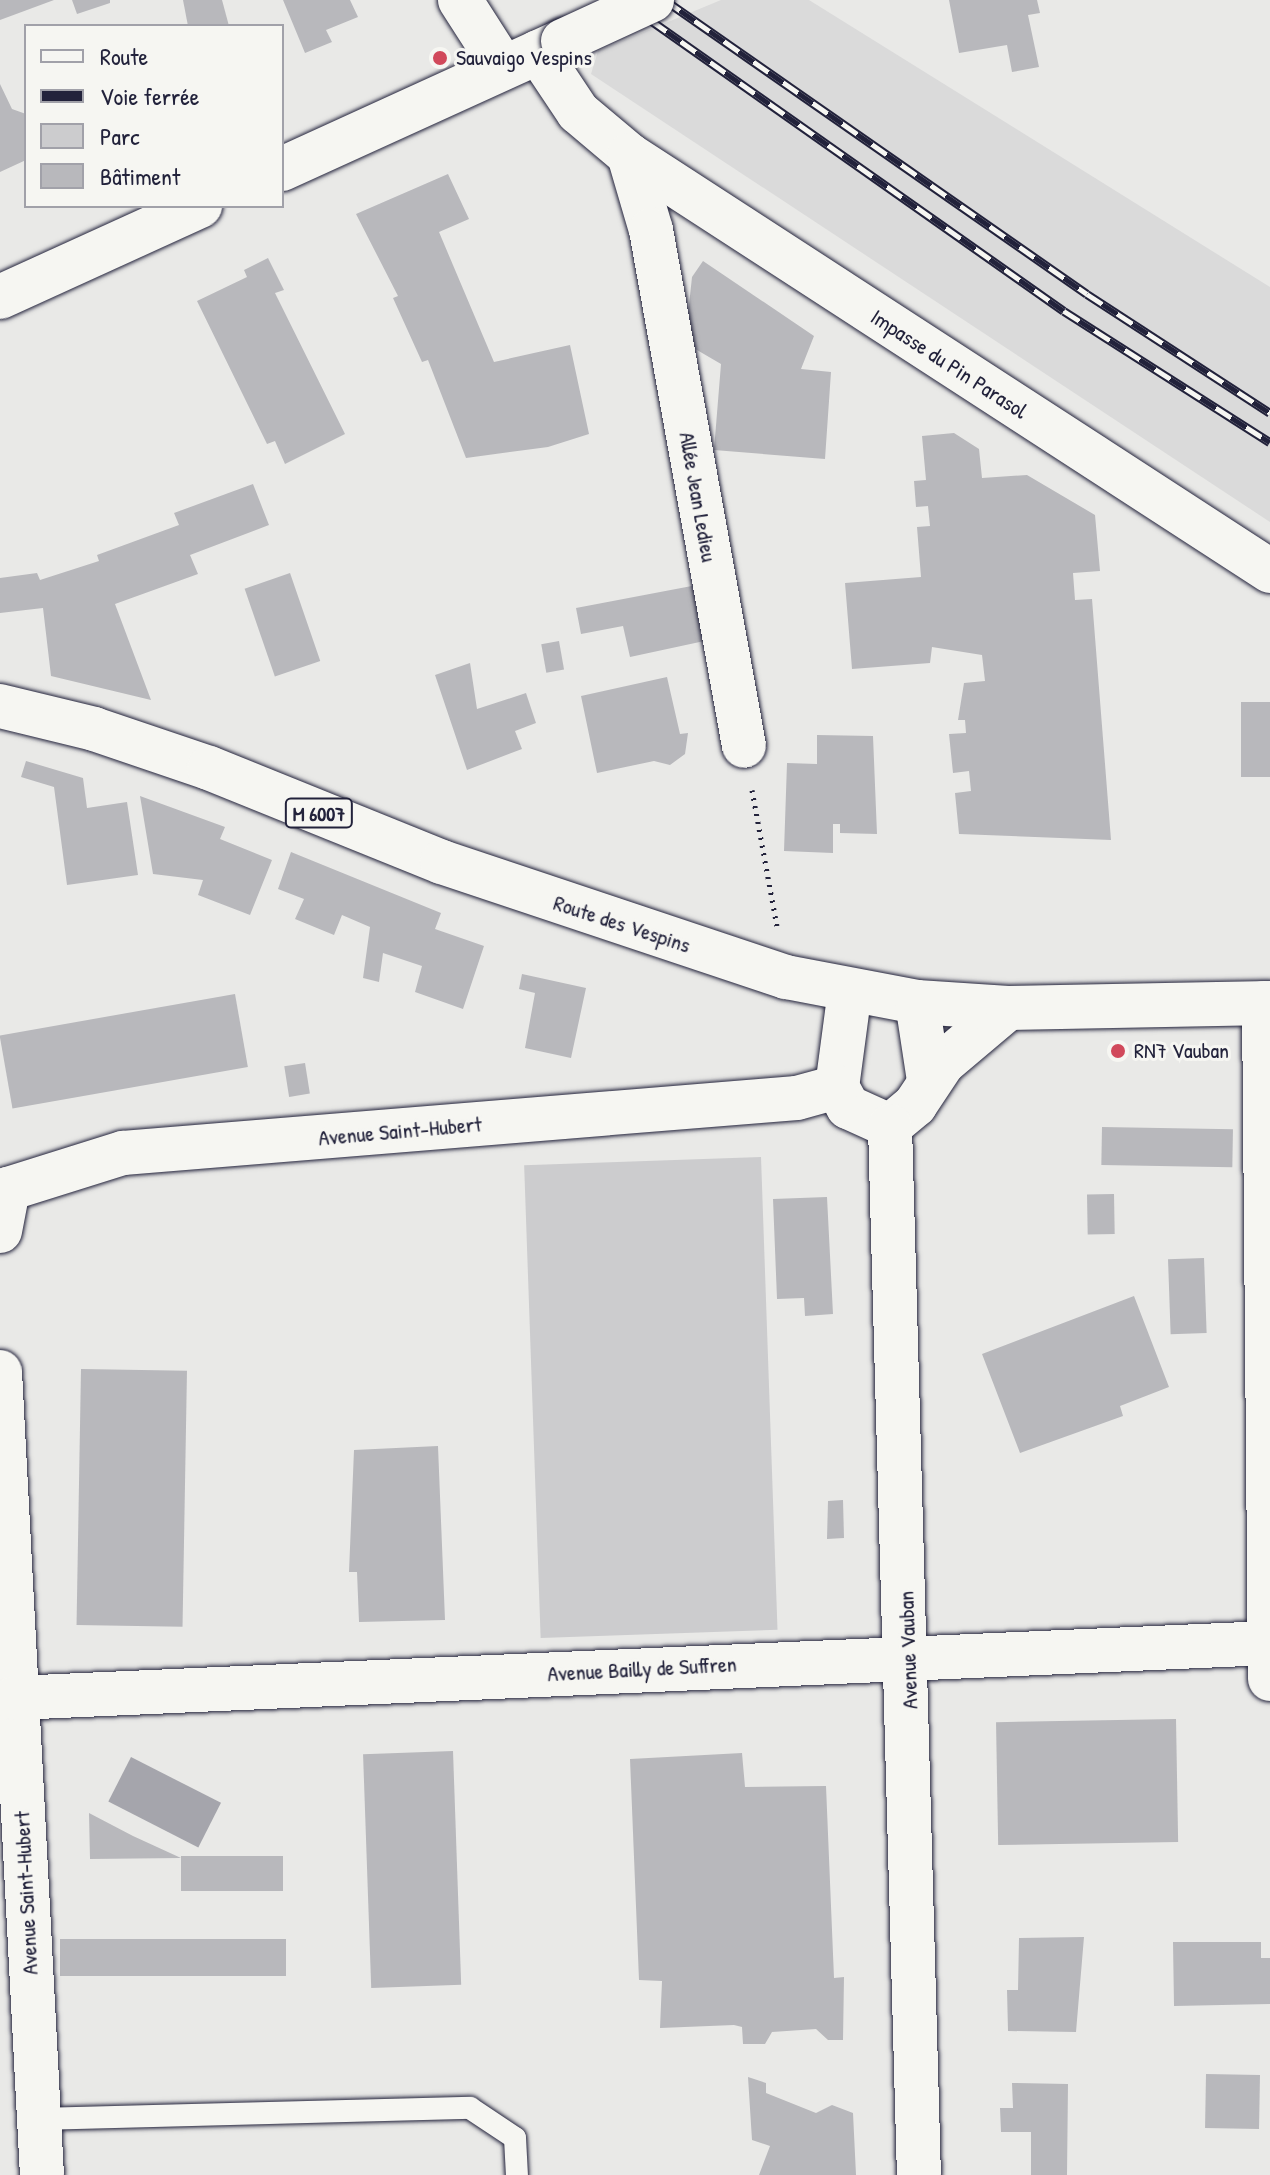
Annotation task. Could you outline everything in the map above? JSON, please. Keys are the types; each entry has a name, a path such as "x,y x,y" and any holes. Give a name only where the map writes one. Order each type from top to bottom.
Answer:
{"street":[{"path":"460,0 535,53 578,112 629,155"},
{"path":"284,168 652,0"},
{"name":"Impasse du Pin Parasol","path":"629,155 1270,571"},
{"name":"Allée Jean Ledieu","path":"629,155 651,230 744,746"},
{"path":"0,297 196,208"},
{"name":"Route des Vespins","path":"0,706 194,763 442,862 786,977 917,1002 1008,1008 1267,1003"},
{"path":"850,990 837,1087 848,1107 890,1126 915,1105 929,1080 1008,1008"},
{"path":"917,1002 929,1080"},
{"path":"1267,1003 1269,1655"},
{"name":"Avenue Saint-Hubert","path":"0,1231 8,1189 123,1153 797,1098 837,1087"},
{"name":"Avenue Vauban","path":"890,1126 908,1657 919,2175"},
{"name":"Avenue Saint-Hubert","path":"0,1372 14,1698 42,2175"},
{"name":"Avenue Bailly de Suffren","path":"14,1698 908,1657 1269,1655"}],"lane":[{"path":"39,2119 470,2108 515,2138 517,2175"}],"path":[{"path":"744,746 786,977"}],"shaded area":[{"path":"721,0 809,0 1270,287 1270,522 591,74 598,51"},
{"path":"131,1757 221,1803 198,1847 108,1802"}],"green space":[{"path":"761,1157 778,1630 541,1638 524,1165"}],"building":[{"path":"0,0 54,0 0,20"},
{"path":"72,0 110,0 110,3 77,14"},
{"path":"183,0 222,0 228,24 188,24"},
{"path":"283,0 350,0 358,17 326,30 332,42 305,53"},
{"path":"949,0 1037,0 1040,13 1028,15 1039,67 1012,72 1007,45 959,53"},
{"path":"0,84 12,109 24,113 24,161 0,172"},
{"path":"448,174 469,219 439,232 494,362 570,345 589,434 548,447 466,458 428,360 422,362 393,298 398,296 356,214"},
{"path":"268,258 284,290 275,293 345,434 285,464 275,441 267,444 197,301 247,277 244,270"},
{"path":"703,261 814,336 801,369 831,372 825,459 714,450 721,364 685,343 692,277"},
{"path":"954,433 979,449 982,478 1027,475 1095,515 1100,571 1073,573 1075,600 1092,599 1111,840 959,834 955,793 971,791 969,771 953,773 949,734 966,733 965,720 958,720 964,683 985,681 982,655 932,647 930,663 852,669 845,583 921,577 917,527 930,526 928,506 916,507 914,481 926,480 922,436"},
{"path":"253,484 269,525 190,555 198,574 115,604 151,700 51,676 43,608 0,613 0,578 37,573 40,580 99,561 97,555 179,525 174,513"},
{"path":"290,573 320,661 275,677 245,589"},
{"path":"697,585 709,640 630,657 623,626 581,634 576,608"},
{"path":"559,641 564,670 546,673 541,644"},
{"path":"470,663 477,709 526,693 536,723 515,731 522,749 467,770 435,675"},
{"path":"667,677 680,734 688,733 685,754 670,765 654,761 597,773 581,696"},
{"path":"1241,702 1270,702 1270,777 1241,777"},
{"path":"817,735 873,736 877,834 840,833 840,824 833,824 833,853 784,851 787,763 817,764"},
{"path":"26,761 83,778 87,808 127,802 138,875 67,885 54,787 21,777"},
{"path":"140,796 225,827 220,839 272,860 250,915 198,895 203,880 153,874"},
{"path":"291,852 441,913 435,929 484,946 463,1009 415,992 422,966 383,953 379,982 363,978 370,927 342,915 334,935 295,919 304,899 278,889"},
{"path":"522,974 586,988 571,1058 525,1048 535,993 519,989"},
{"path":"235,994 248,1067 12,1108 0,1035"},
{"path":"305,1063 310,1094 289,1097 284,1066"},
{"path":"1102,1127 1233,1129 1232,1167 1101,1165"},
{"path":"1087,1194 1114,1194 1115,1234 1088,1234"},
{"path":"827,1197 833,1314 805,1316 804,1298 777,1299 773,1199"},
{"path":"1204,1258 1207,1333 1171,1334 1168,1259"},
{"path":"1134,1296 1169,1387 1120,1406 1123,1416 1020,1453 982,1354"},
{"path":"81,1369 187,1371 183,1627 77,1625"},
{"path":"438,1446 445,1620 359,1622 357,1572 349,1572 354,1450"},
{"path":"843,1500 844,1538 827,1539 828,1501"},
{"path":"1176,1719 1178,1842 998,1845 996,1722"},
{"path":"453,1751 461,1985 371,1988 363,1754"},
{"path":"742,1753 745,1787 826,1786 834,1978 844,1977 843,2040 828,2040 816,2029 772,2032 765,2044 743,2044 742,2027 734,2025 660,2028 662,1981 639,1980 630,1759"},
{"path":"89,1813 133,1836 181,1858 90,1859"},
{"path":"181,1856 283,1856 283,1891 181,1891"},
{"path":"1084,1937 1076,2032 1008,2031 1007,1990 1018,1990 1019,1938"},
{"path":"60,1939 286,1939 286,1976 60,1976"},
{"path":"1173,1942 1261,1942 1261,1958 1270,1958 1270,2004 1174,2006"},
{"path":"1206,2074 1260,2075 1259,2129 1205,2128"},
{"path":"748,2077 766,2083 766,2093 816,2113 832,2105 853,2113 856,2175 759,2175 770,2146 752,2140"},
{"path":"1012,2083 1068,2084 1067,2175 1031,2175 1031,2132 1001,2132 1000,2108 1013,2108"}],"railway":[{"path":"622,0 1064,311 1270,442"},
{"path":"665,0 1087,294 1270,413"}],"place":[{"name":"Sauvaigo Vespins","path":"440,58"},
{"name":"RN7 Vauban","path":"1118,1051"}]}
